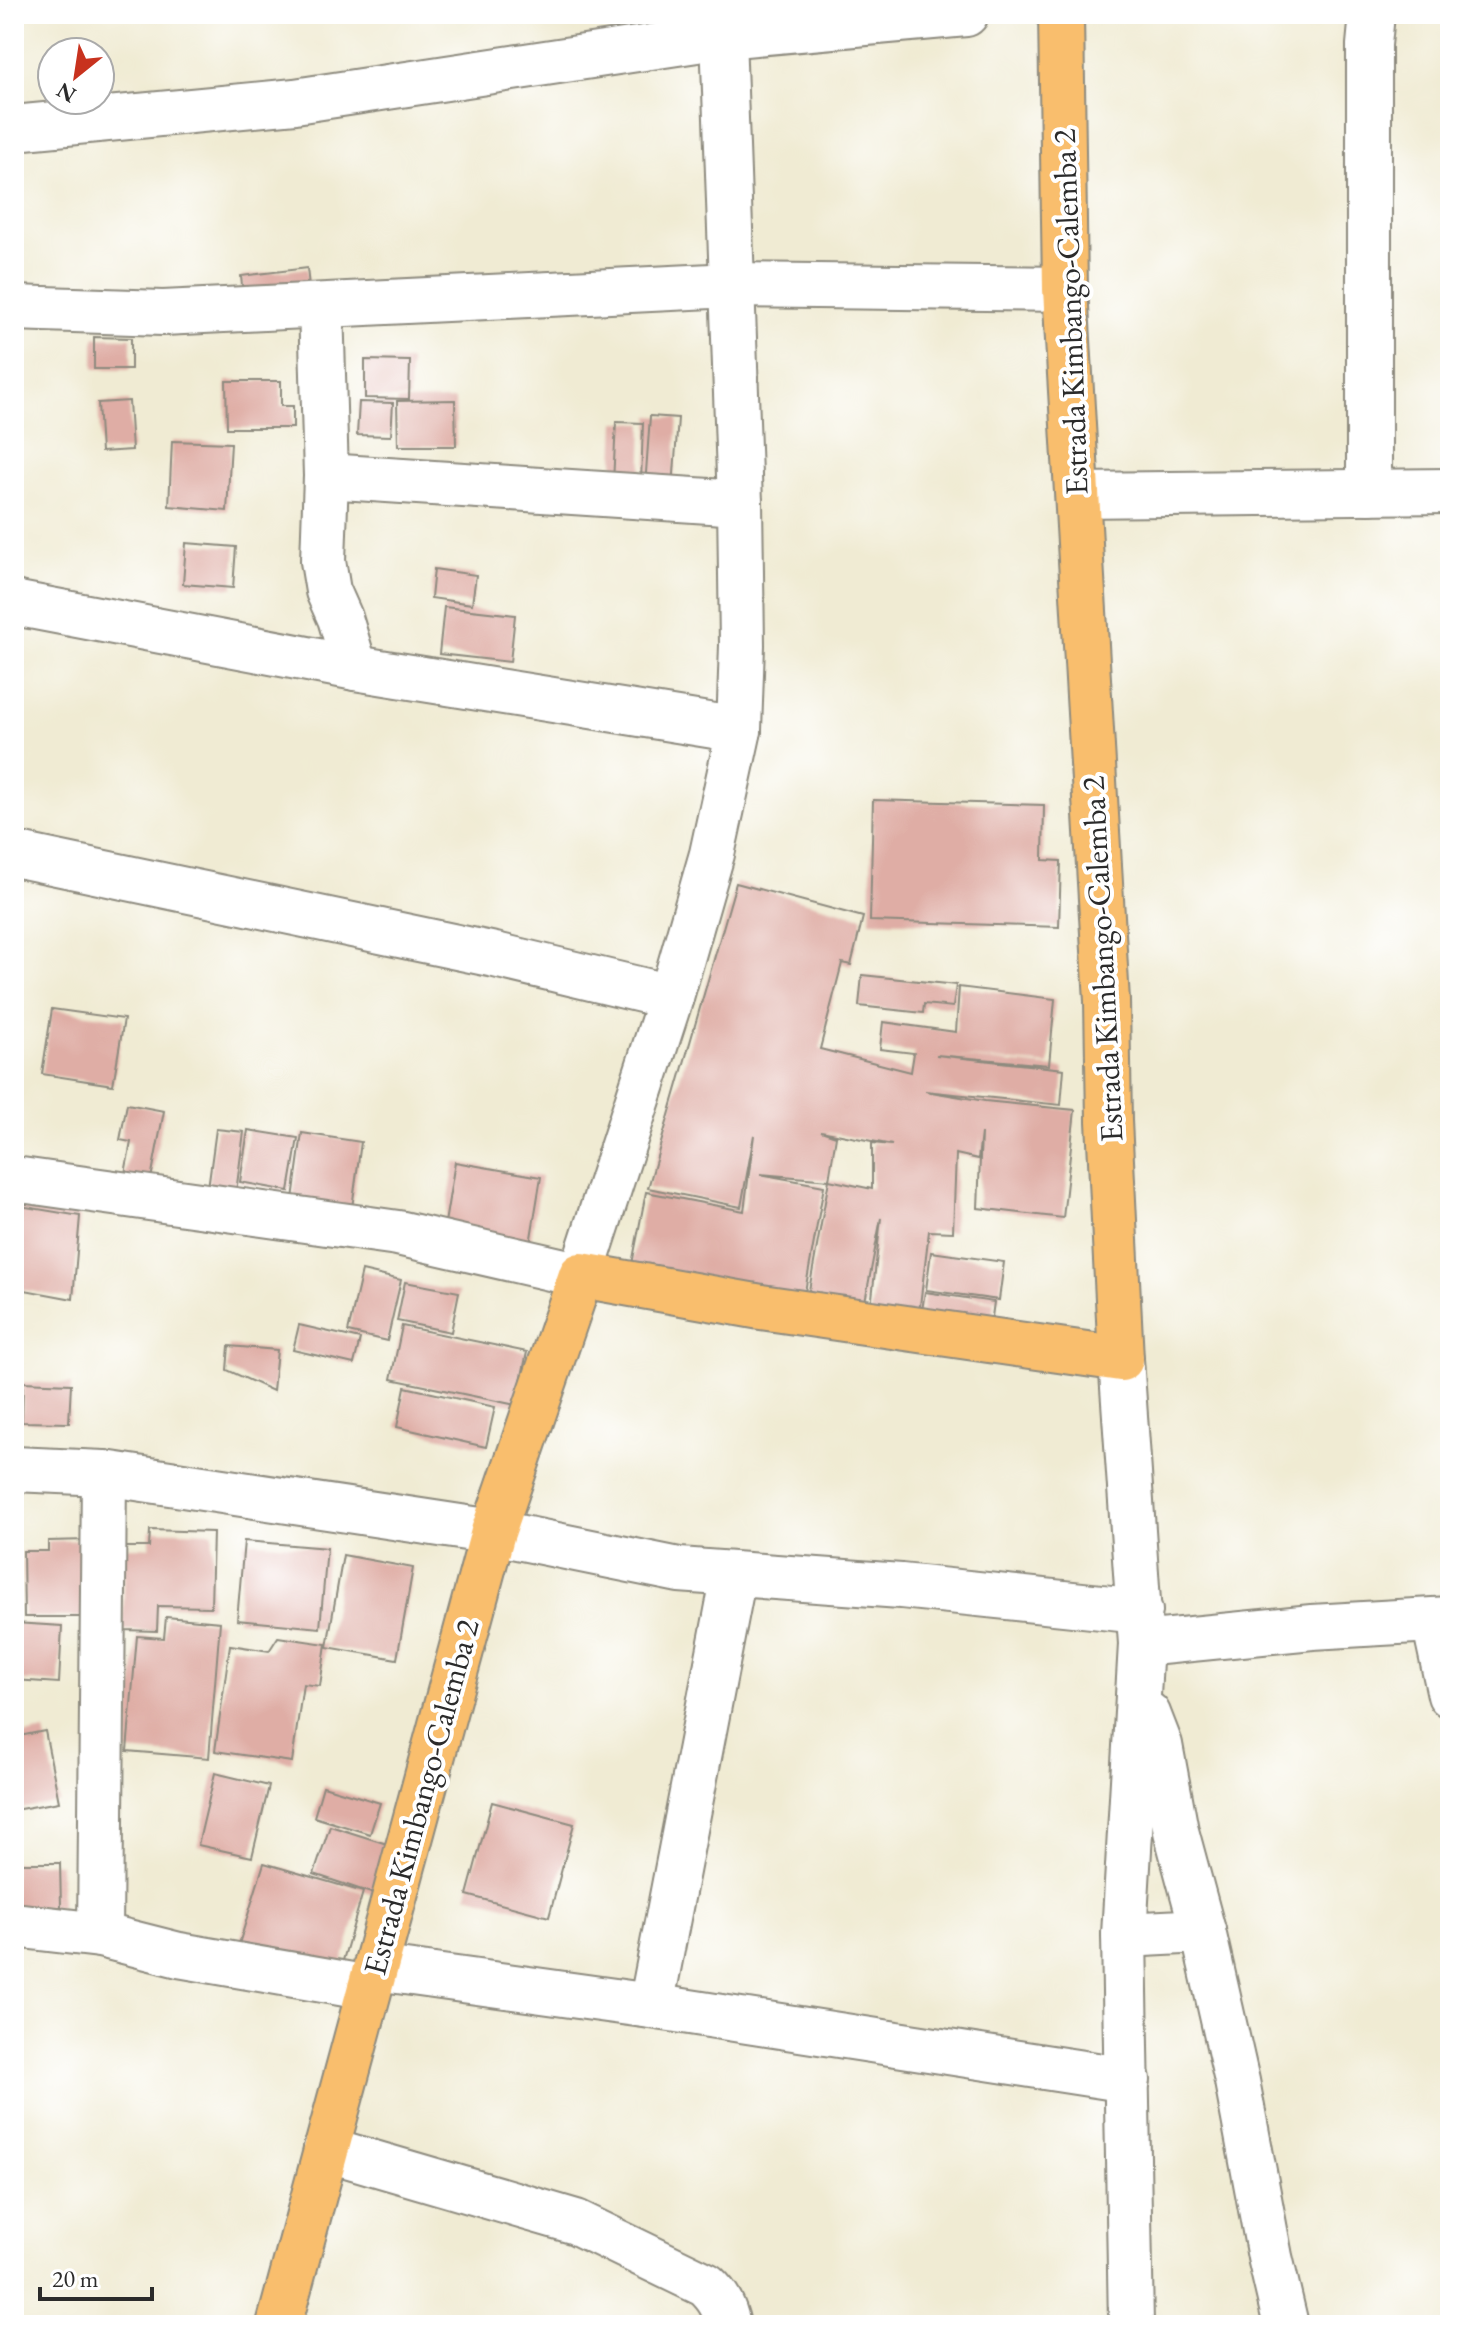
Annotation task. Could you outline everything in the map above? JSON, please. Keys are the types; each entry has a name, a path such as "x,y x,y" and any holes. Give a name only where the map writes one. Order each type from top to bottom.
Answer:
{"main road":[{"name":"Estrada Kimbango-Calemba 2","path":"1061,14 1065,289 1107,1001 1109,1121 1121,1359"},
{"name":"Estrada Kimbango-Calemba 2","path":"279,2325 493,1532 581,1275"},
{"path":"581,1275 761,1307 1121,1359"}],"street":[{"path":"14,128 295,101 723,25 966,14"},
{"path":"1369,492 1369,45 1372,14"},
{"name":"Estrada Kimbango-Calemba 2","path":"581,1275 671,997 712,854 739,730 742,645 740,503 723,25"},
{"path":"14,308 163,313 732,285 1065,289"},
{"path":"321,306 326,476 323,561 328,591 355,668"},
{"path":"326,476 740,503"},
{"path":"1078,495 1450,491"},
{"path":"14,603 355,668 739,730"},
{"path":"14,854 479,951 671,997"},
{"path":"14,1179 398,1233 581,1275"},
{"path":"1121,1359 1140,1628 1124,1935 1131,2325"},
{"path":"14,1469 104,1473 493,1532 679,1570 901,1586 1140,1628 1312,1627 1442,1620 1450,1695"},
{"path":"100,1935 104,1473"},
{"path":"651,2006 734,1575"},
{"path":"1138,1690 1160,1745 1176,1831 1203,1931 1237,2081 1286,2325"},
{"path":"14,1925 100,1935 179,1955 651,2006 1128,2080"},
{"path":"1124,1935 1203,1931"},
{"path":"326,2149 576,2222 706,2285 724,2307 728,2325"}],"building":[{"path":"307,268 310,296 244,304 241,276"},
{"path":"94,337 131,338 131,369 94,369"},
{"path":"365,360 410,361 409,399 365,398"},
{"path":"226,381 281,381 281,406 293,406 293,428 227,428"},
{"path":"455,400 456,446 398,446 397,401"},
{"path":"129,401 132,450 101,452 98,403"},
{"path":"359,402 393,403 391,436 357,435"},
{"path":"650,416 678,418 673,488 645,487"},
{"path":"616,422 643,423 641,484 613,483"},
{"path":"172,441 231,443 227,511 169,506"},
{"path":"186,543 236,547 233,588 183,584"},
{"path":"434,569 476,575 472,604 431,598"},
{"path":"444,607 515,615 510,662 439,654"},
{"path":"873,800 1044,805 1043,860 1061,861 1059,927 870,921"},
{"path":"736,883 863,917 851,965 842,963 820,1049 911,1072 914,1053 880,1049 883,1022 956,1032 959,987 1055,999 1049,1065 936,1055 1064,1069 1061,1105 925,1091 1075,1110 1063,1218 978,1208 981,1133 978,1159 956,1154 953,1232 929,1231 918,1322 870,1316 881,1218 862,1317 806,1307 829,1180 760,1174 824,1186 804,1297 632,1264 646,1192 744,1211 754,1135 741,1207 648,1188","holes":["821,1131 892,1145 872,1143 872,1189 829,1180 836,1136"]},
{"path":"862,975 956,985 953,1007 924,1004 923,1013 859,1006"},
{"path":"52,1009 124,1019 113,1085 42,1074"},
{"path":"127,1104 164,1111 150,1184 124,1179 131,1142 120,1140"},
{"path":"216,1129 244,1132 236,1192 208,1188"},
{"path":"248,1130 298,1138 289,1191 240,1182"},
{"path":"302,1133 361,1142 352,1208 293,1199"},
{"path":"455,1162 541,1177 530,1244 444,1229"},
{"path":"14,1205 80,1216 73,1299 14,1288"},
{"path":"931,1252 1004,1262 999,1300 926,1290"},
{"path":"362,1271 401,1280 387,1341 348,1332"},
{"path":"405,1282 459,1292 451,1332 397,1321"},
{"path":"925,1292 994,1302 990,1332 920,1322"},
{"path":"299,1325 360,1339 354,1364 293,1350"},
{"path":"402,1326 527,1352 516,1405 391,1379"},
{"path":"229,1346 277,1350 273,1391 227,1370"},
{"path":"23,1382 71,1384 69,1423 22,1422"},
{"path":"405,1387 495,1407 486,1447 397,1427"},
{"path":"150,1530 213,1532 211,1607 158,1606 157,1631 123,1630 125,1547 149,1547"},
{"path":"88,1540 89,1617 24,1617 23,1551 48,1551 48,1541"},
{"path":"244,1541 327,1548 320,1628 237,1620"},
{"path":"343,1555 413,1568 397,1659 327,1647"},
{"path":"166,1617 220,1622 209,1758 127,1751 137,1636 164,1638"},
{"path":"14,1623 62,1626 59,1683 14,1680"},
{"path":"278,1637 326,1644 320,1686 303,1684 292,1762 215,1751 230,1645 269,1651"},
{"path":"45,1731 59,1802 14,1810 14,1737"},
{"path":"215,1773 269,1786 252,1857 198,1845"},
{"path":"323,1786 380,1803 370,1834 314,1817"},
{"path":"492,1802 574,1824 549,1917 467,1895"},
{"path":"330,1826 390,1845 374,1894 314,1874"},
{"path":"14,1863 60,1863 61,1907 14,1907"},
{"path":"264,1863 363,1892 339,1974 239,1944"}]}
